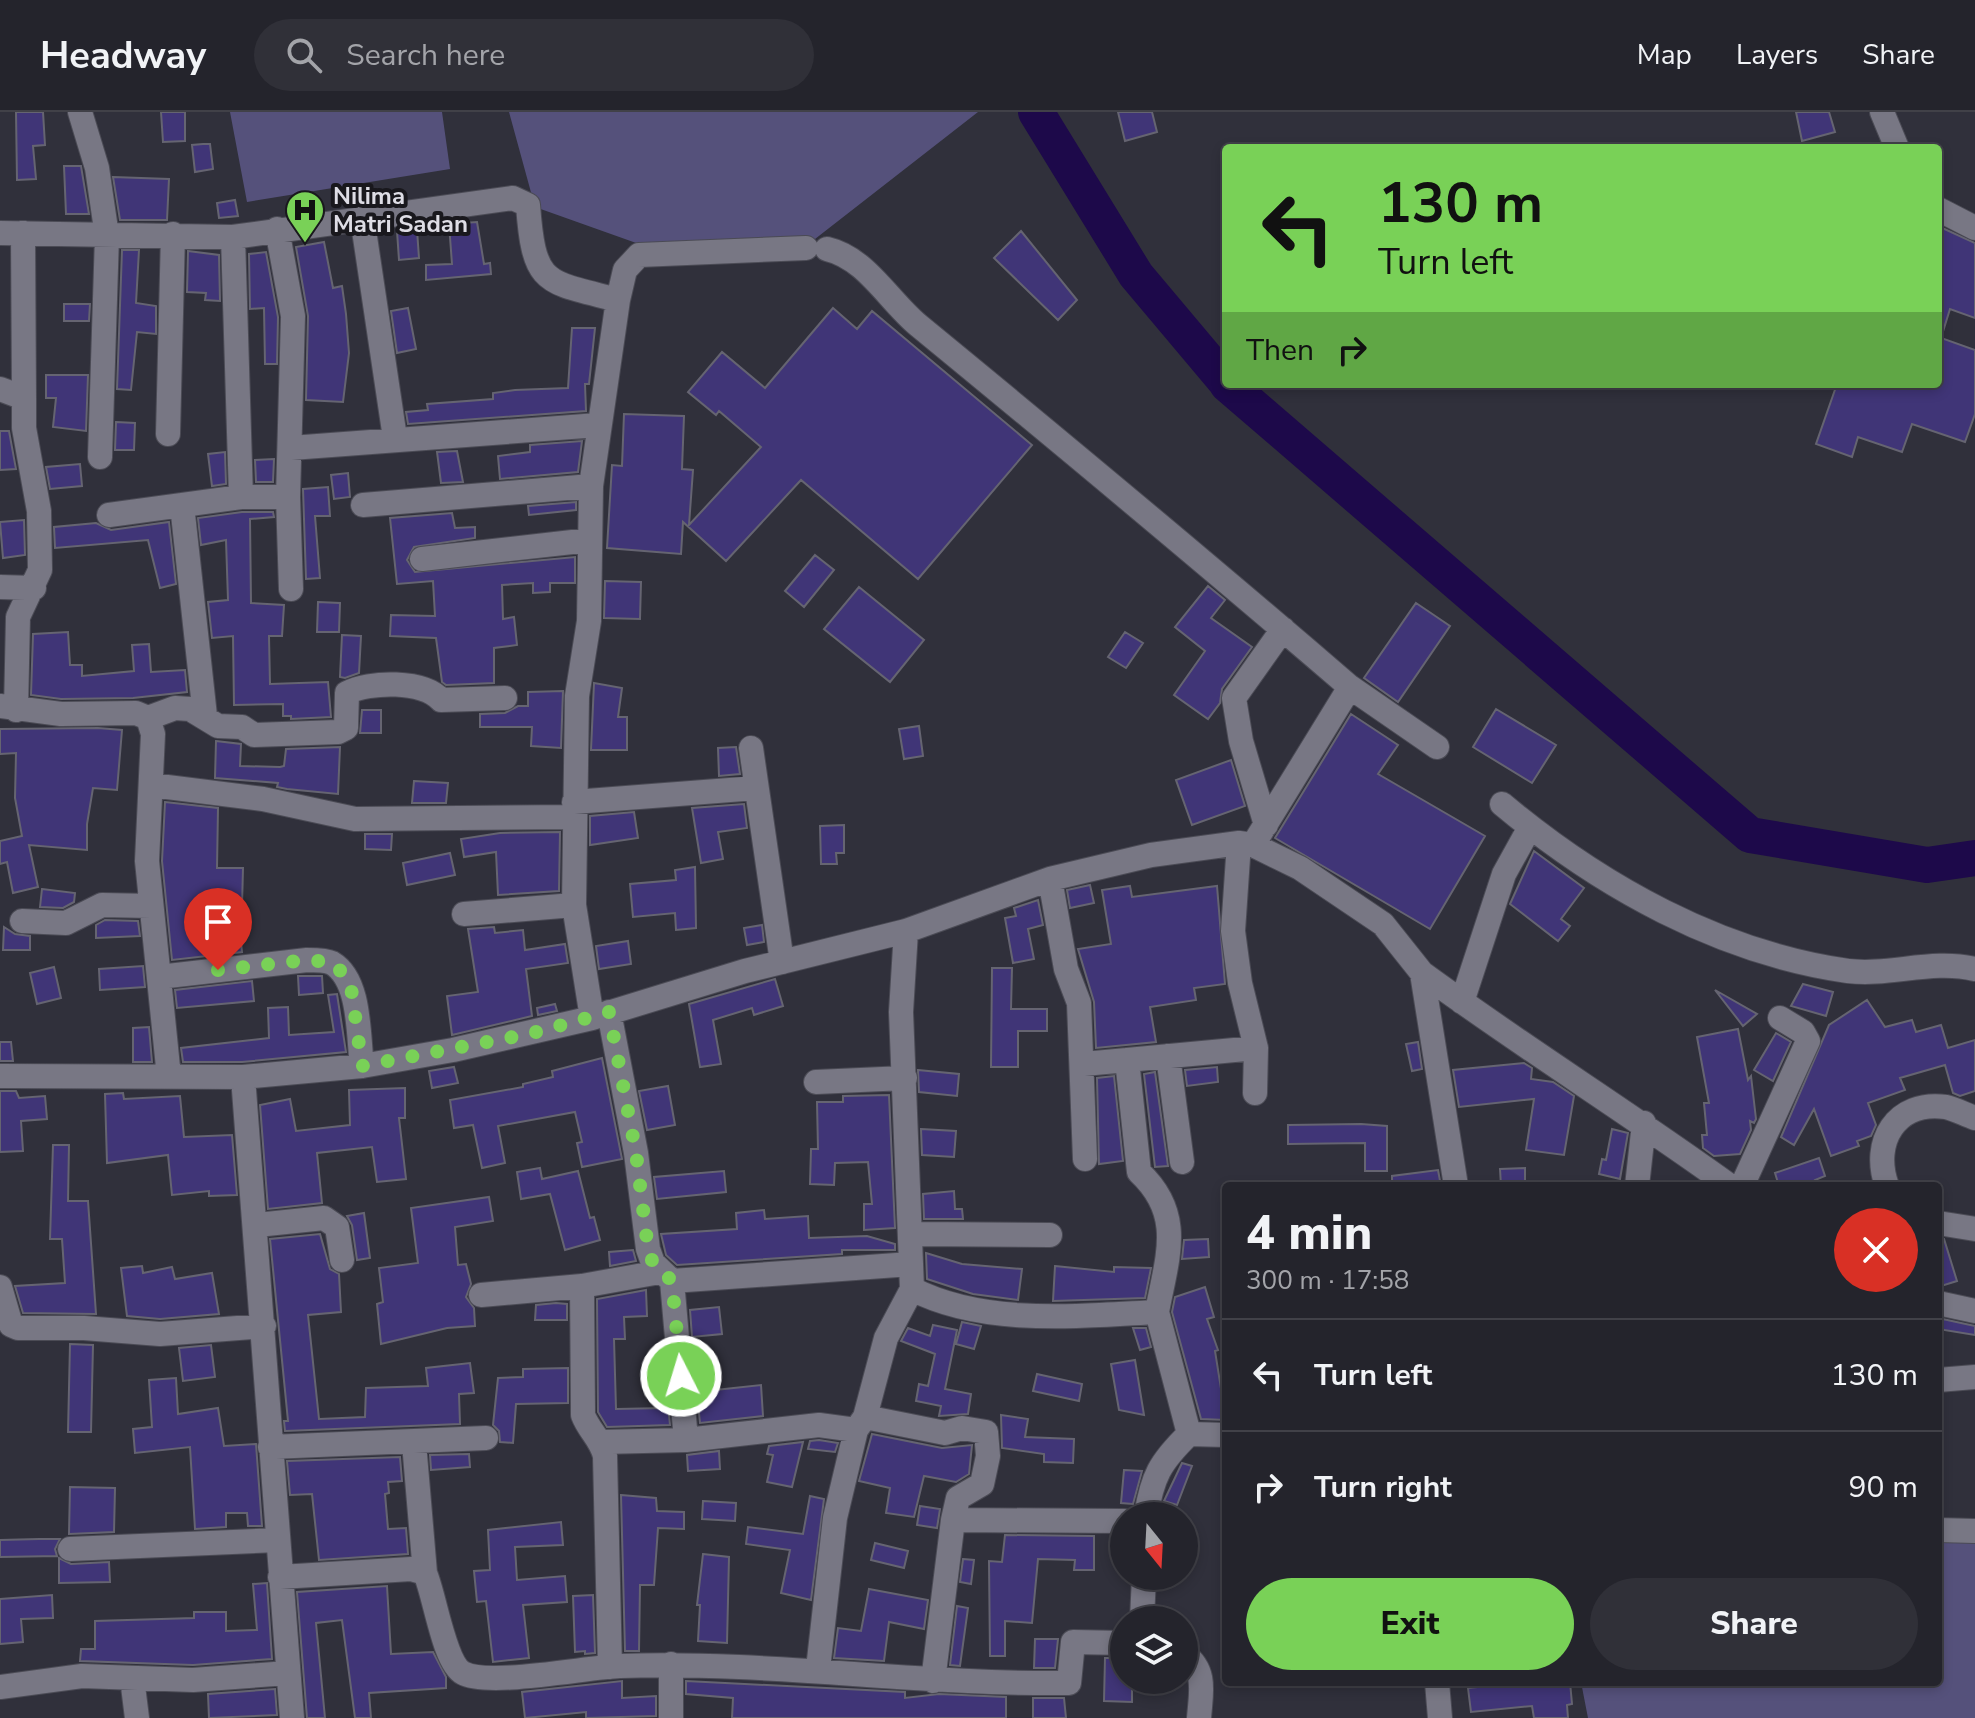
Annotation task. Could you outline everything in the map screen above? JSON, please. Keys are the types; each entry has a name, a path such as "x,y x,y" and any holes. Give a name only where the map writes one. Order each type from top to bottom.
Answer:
{"street":[{"path":"80,112 97,168 107,236 100,457"},
{"path":"1882,112 1895,144"},
{"path":"505,698 441,700 434,692 414,688 356,688 347,693 346,728 338,732 254,735 242,727 218,726 205,716 175,708 148,718 136,713 8,708 18,617 40,570 41,542 24,428 11,233 233,237 513,198 528,205 531,245 539,270 557,285 618,300"},
{"path":"1942,211 1975,228"},
{"path":"362,217 395,438"},
{"path":"277,229 293,316 288,497 291,589"},
{"path":"168,434 173,234"},
{"path":"233,237 241,497"},
{"path":"686,1440 666,1276 648,1249 636,1153 574,905 577,696 589,621 591,486 618,300 625,270 639,255 816,249 848,254 906,315 1350,687 1437,747"},
{"path":"0,389 24,398"},
{"path":"291,448 598,425"},
{"path":"363,505 591,486"},
{"path":"109,515 241,497 288,497"},
{"path":"182,505 205,716"},
{"path":"422,559 590,540"},
{"path":"0,587 34,588"},
{"path":"1255,1093 1256,1048 1240,983 1233,931 1253,838 1234,698 1283,629"},
{"path":"1253,838 1350,687"},
{"path":"148,718 153,734 147,861 169,1077"},
{"path":"751,748 782,962"},
{"path":"151,785 263,799 355,819 574,809 756,788"},
{"path":"1502,804 1588,869 1742,947 1850,971 1930,965 1975,969"},
{"path":"1462,1002 1504,874 1530,827"},
{"path":"0,1076 243,1077 362,1066 453,1050 600,1015 782,962 906,931 1050,879 1151,855 1253,838 1383,924 1422,973 1517,1043 1644,1123 1725,1182"},
{"path":"1050,879 1066,969 1077,990 1084,1064 1085,1159"},
{"path":"22,921 66,923 102,905 151,906"},
{"path":"464,914 574,905"},
{"path":"818,1669 835,1518 886,1338 911,1276 901,1012 906,931"},
{"path":"159,977 307,960 331,962 346,976 352,993 362,1066"},
{"path":"1422,973 1455,1182"},
{"path":"1744,1182 1808,1041 1803,1032 1780,1018"},
{"path":"1084,1064 1256,1048"},
{"path":"1168,1056 1182,1162"},
{"path":"1127,1060 1139,1172 1157,1189 1169,1228 1170,1242 1157,1312 1189,1434"},
{"path":"243,1077 257,1225 270,1447 292,1718"},
{"path":"816,1082 905,1078"},
{"path":"1885,1182 1881,1172 1881,1145 1895,1119 1917,1107 1947,1107 1975,1118"},
{"path":"1637,1182 1644,1123"},
{"path":"257,1225 324,1218 337,1227 342,1260"},
{"path":"1942,1224 1975,1229"},
{"path":"911,1234 1050,1235"},
{"path":"481,1295 666,1276 911,1276 942,1304 1019,1314 1157,1312"},
{"path":"582,1286 583,1415 589,1431 601,1442 605,1456 610,1667"},
{"path":"0,1287 11,1325 18,1328 84,1328 160,1334 264,1326"},
{"path":"1942,1304 1975,1311"},
{"path":"1942,1380 1975,1377"},
{"path":"601,1442 686,1440 819,1425 860,1424 945,1433 962,1428 986,1432 988,1456 982,1484 958,1498 953,1520 933,1681"},
{"path":"1149,1502 1153,1481 1164,1458 1189,1434 1222,1435"},
{"path":"270,1447 486,1438"},
{"path":"414,1443 425,1573 451,1661 464,1673 511,1677 671,1664 818,1669 933,1681 1069,1683 1073,1642 1110,1643"},
{"path":"953,1520 1110,1521"},
{"path":"1942,1530 1975,1531"},
{"path":"70,1549 278,1540"},
{"path":"280,1577 411,1569 425,1573"},
{"path":"671,1664 671,1718"},
{"path":"1198,1668 1202,1678 1199,1718"},
{"path":"0,1687 82,1676 193,1680 288,1673"},
{"path":"132,1678 137,1718"},
{"path":"1437,1686 1440,1718"}],"shaded area":[{"path":"230,112 442,112 450,169 247,202"},
{"path":"509,112 978,112 815,239 744,252 639,244 535,207"},
{"path":"1975,1539 1975,1718 1588,1718 1582,1686 1942,1686 1942,1540"}],"building":[{"path":"16,112 43,112 45,145 33,146 36,179 17,180"},
{"path":"161,112 185,112 185,141 163,142"},
{"path":"1118,112 1152,112 1157,132 1125,141"},
{"path":"1796,112 1829,112 1835,132 1802,141"},
{"path":"210,144 213,169 195,172 192,145"},
{"path":"64,166 81,166 89,214 66,214"},
{"path":"113,177 169,179 167,220 120,220"},
{"path":"235,200 238,216 219,218 217,203"},
{"path":"477,222 484,264 490,263 491,274 426,280 426,265 452,264 449,224"},
{"path":"1942,228 1975,243 1975,318 1950,309 1942,335"},
{"path":"417,230 419,258 399,260 397,231"},
{"path":"1021,231 1077,300 1058,320 994,258"},
{"path":"324,242 333,288 342,286 346,314 349,353 343,402 306,400 308,316 296,247"},
{"path":"122,250 139,250 136,303 156,306 156,334 137,332 131,390 117,389"},
{"path":"188,251 219,255 220,301 205,300 206,293 187,292"},
{"path":"266,252 278,317 277,364 265,364 264,308 250,309 249,254"},
{"path":"64,304 90,304 89,321 64,321"},
{"path":"408,308 416,349 397,353 391,311"},
{"path":"833,308 857,329 872,311 1032,445 918,579 801,480 726,561 683,522 681,554 607,548 612,465 622,466 624,414 684,416 682,469 693,470 689,525 761,447 719,411 716,415 688,392 722,352 765,388"},
{"path":"572,328 595,328 589,384 585,384 586,411 408,424 406,412 428,410 427,404 493,399 493,393 515,390 568,388"},
{"path":"1942,338 1975,350 1975,414 1965,442 1912,424 1902,452 1858,437 1852,457 1816,444 1836,388 1942,388"},
{"path":"46,375 88,375 86,431 53,427 56,398 46,398"},
{"path":"116,422 135,423 134,450 115,450"},
{"path":"0,431 9,431 16,469 0,470"},
{"path":"582,441 578,472 500,479 498,456 530,452 530,445"},
{"path":"457,451 463,482 441,483 437,452"},
{"path":"225,452 226,484 212,486 208,454"},
{"path":"274,459 273,482 256,482 255,460"},
{"path":"80,464 82,486 50,489 46,467"},
{"path":"348,473 350,497 334,499 331,475"},
{"path":"328,487 330,516 315,516 320,578 306,579 303,489"},
{"path":"576,502 576,510 529,515 528,506"},
{"path":"242,512 273,512 274,517 250,519 251,603 284,605 282,636 269,636 270,684 328,682 331,717 291,719 291,716 283,716 283,704 234,705 233,636 212,638 208,602 228,600 226,540 201,545 198,518"},
{"path":"452,513 455,528 475,527 475,538 414,547 407,560 415,572 575,557 575,583 550,583 550,592 533,593 533,583 502,585 503,619 514,617 517,645 494,648 494,683 446,685 442,682 436,638 390,636 391,615 435,616 433,581 397,584 390,518"},
{"path":"24,520 25,555 3,558 0,522"},
{"path":"169,522 176,584 160,588 148,540 55,548 54,527 96,523 111,530"},
{"path":"815,555 834,570 804,607 785,591"},
{"path":"605,581 641,582 640,619 604,618"},
{"path":"1208,586 1225,600 1211,618 1252,647 1222,689 1220,703 1208,719 1174,695 1205,651 1175,627"},
{"path":"859,587 924,640 890,682 824,629"},
{"path":"318,602 340,603 339,632 317,632"},
{"path":"1416,603 1450,626 1398,702 1364,678"},
{"path":"68,632 70,665 82,665 82,676 134,671 132,645 149,644 151,672 185,670 187,692 133,698 61,699 31,695 33,634"},
{"path":"1125,632 1143,643 1126,668 1108,657"},
{"path":"342,635 361,636 359,673 345,678 340,677"},
{"path":"594,683 622,688 618,717 627,717 627,750 591,750"},
{"path":"563,691 561,748 531,746 532,727 480,727 480,714 505,713 518,706 528,706 528,692"},
{"path":"1496,709 1556,745 1532,783 1473,747"},
{"path":"362,710 381,710 381,733 360,733"},
{"path":"1351,714 1398,745 1378,774 1485,836 1430,929 1275,838"},
{"path":"919,726 923,756 904,759 899,729"},
{"path":"0,729 122,730 117,790 93,788 87,824 87,850 29,845 38,887 13,893 7,862 0,864 0,841 22,836 15,798 16,753 0,754"},
{"path":"216,741 241,744 240,766 280,767 284,766 286,749 340,747 338,794 287,789 277,787 278,783 215,778"},
{"path":"736,747 740,774 719,776 718,748"},
{"path":"1231,760 1245,806 1192,825 1176,780"},
{"path":"414,781 448,783 446,803 412,803"},
{"path":"165,802 218,808 217,868 243,868 242,906 237,906 242,952 172,960 162,861"},
{"path":"744,804 747,828 718,832 723,859 701,863 692,808"},
{"path":"634,812 638,838 590,845 590,816"},
{"path":"844,825 844,853 836,853 837,864 821,864 820,826"},
{"path":"560,832 559,891 498,895 496,852 464,857 461,839 500,833"},
{"path":"365,834 392,834 391,850 365,849"},
{"path":"1534,851 1584,888 1561,919 1570,926 1558,941 1510,904"},
{"path":"450,853 455,875 407,885 403,863"},
{"path":"695,867 696,928 676,930 675,913 633,917 630,884 676,880 675,870"},
{"path":"1090,885 1094,903 1070,908 1067,890"},
{"path":"1130,886 1132,897 1217,886 1225,984 1194,988 1196,1000 1150,1007 1156,1042 1096,1048 1094,1002 1078,949 1111,944 1102,890"},
{"path":"42,889 75,893 74,902 63,908 40,907"},
{"path":"1038,900 1043,925 1028,929 1034,959 1013,963 1005,918 1016,916 1014,908"},
{"path":"105,920 138,921 140,936 96,938 96,925"},
{"path":"762,925 764,942 747,945 744,928"},
{"path":"4,927 15,934 30,936 30,950 3,950"},
{"path":"494,927 495,933 523,930 525,950 565,944 568,963 526,969 532,1016 452,1035 447,996 478,992 468,929"},
{"path":"628,941 631,964 599,969 596,946"},
{"path":"143,966 145,987 100,990 99,969"},
{"path":"54,967 61,998 37,1004 30,973"},
{"path":"992,968 1012,968 1011,1009 1047,1009 1047,1031 1018,1031 1018,1067 991,1067"},
{"path":"298,976 322,976 323,993 299,995"},
{"path":"775,979 783,1006 754,1015 752,1008 713,1020 721,1064 700,1067 689,1004"},
{"path":"252,981 254,1001 177,1008 175,990"},
{"path":"1803,984 1833,992 1826,1016 1791,1006"},
{"path":"1715,990 1757,1014 1743,1026"},
{"path":"337,994 346,1052 242,1062 183,1062 181,1048 269,1038 268,1008 288,1007 289,1035 334,1032 328,995"},
{"path":"1867,1000 1885,1027 1912,1020 1916,1032 1941,1025 1948,1048 1975,1040 1975,1091 1960,1096 1953,1093 1945,1065 1900,1078 1905,1090 1868,1103 1876,1125 1871,1136 1857,1141 1859,1146 1831,1156 1814,1109 1794,1145 1781,1137 1829,1025"},
{"path":"555,1004 557,1011 538,1015 537,1008"},
{"path":"149,1027 152,1062 133,1062 133,1028"},
{"path":"1738,1029 1748,1080 1751,1076 1756,1119 1754,1123 1750,1121 1751,1130 1740,1154 1714,1156 1703,1148 1702,1135 1707,1135 1704,1103 1709,1103 1697,1037"},
{"path":"1776,1033 1791,1042 1773,1081 1754,1070"},
{"path":"0,1042 11,1042 13,1061 0,1061"},
{"path":"1418,1042 1422,1069 1412,1071 1406,1044"},
{"path":"602,1058 622,1159 582,1167 577,1143 582,1142 575,1112 498,1126 505,1163 482,1168 473,1125 454,1128 450,1100 523,1087 523,1084 553,1077 552,1071"},
{"path":"1524,1063 1532,1068 1531,1079 1553,1082 1574,1096 1564,1155 1526,1150 1534,1099 1459,1107 1453,1070"},
{"path":"454,1067 458,1083 432,1088 429,1071"},
{"path":"1217,1067 1218,1082 1187,1086 1185,1070"},
{"path":"918,1070 959,1074 957,1096 919,1092"},
{"path":"1155,1072 1168,1166 1155,1167 1144,1074"},
{"path":"1114,1076 1123,1161 1099,1164 1097,1078"},
{"path":"668,1086 675,1125 647,1130 639,1091"},
{"path":"405,1088 405,1118 399,1118 406,1179 377,1182 372,1147 317,1153 322,1203 268,1209 260,1105 290,1099 296,1131 350,1125 349,1090"},
{"path":"0,1091 16,1091 19,1098 45,1096 47,1119 21,1121 23,1151 0,1152"},
{"path":"123,1093 124,1099 180,1096 184,1137 232,1135 237,1195 209,1196 209,1191 172,1195 168,1155 107,1163 105,1094"},
{"path":"889,1095 895,1228 864,1230 864,1204 872,1204 868,1162 835,1163 834,1185 810,1184 811,1149 818,1149 817,1102 843,1102 843,1096"},
{"path":"1288,1125 1387,1126 1387,1171 1365,1171 1365,1143 1288,1144"},
{"path":"921,1129 956,1131 954,1157 922,1155"},
{"path":"1612,1129 1628,1133 1620,1179 1599,1174 1602,1159 1606,1160"},
{"path":"53,1145 69,1145 68,1201 88,1201 96,1314 23,1313 15,1286 65,1283 62,1239 50,1239"},
{"path":"1819,1158 1825,1176 1816,1182 1778,1182 1775,1173"},
{"path":"540,1168 542,1179 578,1171 590,1218 594,1217 600,1240 565,1250 550,1194 521,1199 517,1172"},
{"path":"1525,1168 1525,1182 1501,1182 1500,1169"},
{"path":"1438,1170 1440,1182 1392,1182 1392,1176"},
{"path":"724,1171 726,1192 657,1199 654,1177"},
{"path":"954,1191 955,1209 962,1209 963,1219 924,1219 923,1194"},
{"path":"489,1197 493,1221 455,1227 458,1265 466,1264 471,1284 466,1297 474,1308 475,1326 447,1328 381,1344 377,1304 383,1302 379,1268 418,1263 411,1208"},
{"path":"764,1210 765,1219 808,1216 809,1238 867,1236 895,1244 895,1250 842,1250 842,1254 677,1265 666,1255 661,1234 737,1229 736,1213"},
{"path":"364,1213 370,1258 357,1260 352,1225 347,1216"},
{"path":"320,1234 330,1269 339,1274 341,1312 308,1315 319,1419 365,1417 366,1388 428,1386 426,1368 470,1363 474,1393 459,1394 460,1424 285,1431 284,1421 288,1421 270,1239"},
{"path":"1208,1239 1209,1257 1182,1259 1184,1240"},
{"path":"1942,1239 1944,1239 1957,1281 1942,1286"},
{"path":"633,1250 636,1261 610,1266 609,1252"},
{"path":"926,1253 962,1264 1022,1269 1018,1300 973,1294 927,1279"},
{"path":"142,1266 143,1273 172,1267 175,1279 212,1273 219,1314 160,1319 127,1316 121,1268"},
{"path":"1055,1266 1114,1272 1114,1267 1151,1268 1145,1298 1053,1301"},
{"path":"1205,1287 1214,1317 1207,1319 1218,1350 1215,1351 1222,1395 1222,1420 1201,1419 1172,1312 1175,1297"},
{"path":"646,1290 647,1316 624,1317 625,1339 614,1339 616,1409 665,1408 667,1396 670,1425 607,1427 598,1412 597,1299"},
{"path":"567,1304 567,1320 535,1320 536,1305"},
{"path":"719,1307 722,1334 692,1337 690,1310"},
{"path":"1942,1319 1975,1326 1975,1335 1942,1330"},
{"path":"962,1322 981,1326 974,1349 956,1344"},
{"path":"933,1325 957,1330 945,1389 971,1394 968,1414 939,1416 941,1406 916,1401 919,1384 928,1386 935,1354 901,1341 908,1328 930,1336"},
{"path":"1133,1328 1146,1328 1151,1347 1140,1350"},
{"path":"70,1344 93,1345 91,1432 68,1432"},
{"path":"211,1345 215,1377 183,1381 179,1348"},
{"path":"1135,1360 1144,1415 1119,1410 1111,1364"},
{"path":"568,1368 568,1403 516,1404 513,1443 500,1442 499,1431 493,1425 498,1378 523,1377 523,1369"},
{"path":"1037,1374 1082,1384 1079,1401 1033,1391"},
{"path":"176,1378 178,1414 218,1408 224,1446 256,1444 262,1526 248,1526 247,1513 226,1513 226,1527 195,1529 190,1447 135,1453 133,1429 152,1427 149,1380"},
{"path":"761,1385 763,1416 700,1423 697,1392"},
{"path":"1001,1415 1028,1419 1025,1437 1074,1439 1073,1463 1044,1462 1044,1454 1002,1448"},
{"path":"872,1434 942,1448 972,1445 969,1474 956,1482 924,1476 914,1517 886,1513 890,1488 859,1481"},
{"path":"810,1441 838,1443 835,1452 808,1449"},
{"path":"803,1442 792,1487 767,1482 773,1455 767,1454 769,1446"},
{"path":"719,1451 720,1469 688,1471 687,1455"},
{"path":"469,1454 470,1467 431,1470 430,1455"},
{"path":"400,1457 402,1481 388,1482 389,1493 385,1494 388,1529 406,1528 408,1554 319,1560 312,1494 290,1495 287,1461"},
{"path":"1182,1463 1192,1466 1178,1502 1164,1501"},
{"path":"1124,1470 1142,1471 1134,1502 1121,1502"},
{"path":"70,1487 115,1488 114,1532 69,1534"},
{"path":"621,1495 656,1498 657,1511 684,1512 684,1529 658,1528 654,1585 640,1585 639,1651 625,1651"},
{"path":"810,1496 824,1499 811,1600 781,1593 790,1550 746,1544 748,1527 803,1534"},
{"path":"703,1501 736,1503 735,1521 702,1519"},
{"path":"920,1506 940,1509 937,1528 917,1525"},
{"path":"561,1522 563,1545 515,1547 517,1580 565,1576 567,1602 523,1605 529,1658 493,1662 486,1601 477,1602 474,1571 490,1570 488,1530"},
{"path":"1005,1535 1094,1536 1094,1570 1074,1570 1075,1560 1038,1559 1032,1623 1005,1621 1005,1656 990,1656 989,1561 1002,1562"},
{"path":"60,1539 55,1549 57,1556 0,1557 0,1540"},
{"path":"875,1543 908,1551 904,1568 871,1560"},
{"path":"703,1554 729,1557 727,1643 698,1641 700,1605 697,1605"},
{"path":"59,1558 71,1564 109,1562 110,1582 59,1583"},
{"path":"963,1559 974,1560 971,1584 960,1582"},
{"path":"267,1583 272,1659 193,1665 80,1661 81,1649 95,1649 95,1621 194,1618 194,1612 226,1612 226,1631 257,1630 253,1584"},
{"path":"387,1586 391,1654 433,1652 446,1677 446,1688 369,1693 371,1718 355,1718 342,1620 316,1623 325,1718 307,1718 297,1592"},
{"path":"869,1589 928,1600 924,1629 889,1622 884,1661 834,1658 838,1628 861,1631"},
{"path":"52,1595 53,1618 21,1619 23,1642 0,1644 0,1599"},
{"path":"593,1595 595,1653 575,1652 573,1596"},
{"path":"957,1606 968,1608 960,1666 950,1665"},
{"path":"1035,1639 1058,1639 1055,1668 1034,1668"},
{"path":"1105,1658 1110,1658 1110,1694 1132,1694 1132,1702 1104,1701"},
{"path":"622,1681 622,1698 656,1696 656,1716 586,1718 586,1712 525,1718 522,1692"},
{"path":"686,1681 905,1692 905,1698 939,1694 1006,1697 1006,1718 732,1718 733,1698 686,1694"},
{"path":"1570,1686 1572,1704 1567,1705 1568,1718 1534,1718 1532,1706 1471,1712 1468,1688"},
{"path":"275,1689 277,1715 209,1718 208,1694"},
{"path":"1033,1698 1064,1698 1066,1718 1033,1718"}],"waterway":[{"path":"1036,112 1136,275 1222,377"},
{"path":"1232,388 1750,835 1927,865 1975,858"}],"place":[{"name":"Nilima Matri Sadan","path":"305,244"}],"route":[{"path":"218,970 307,960 331,962 346,976 352,993 362,1066 529,1034 609,1012 636,1153 648,1249 653,1263 672,1281 681,1376"}]}
